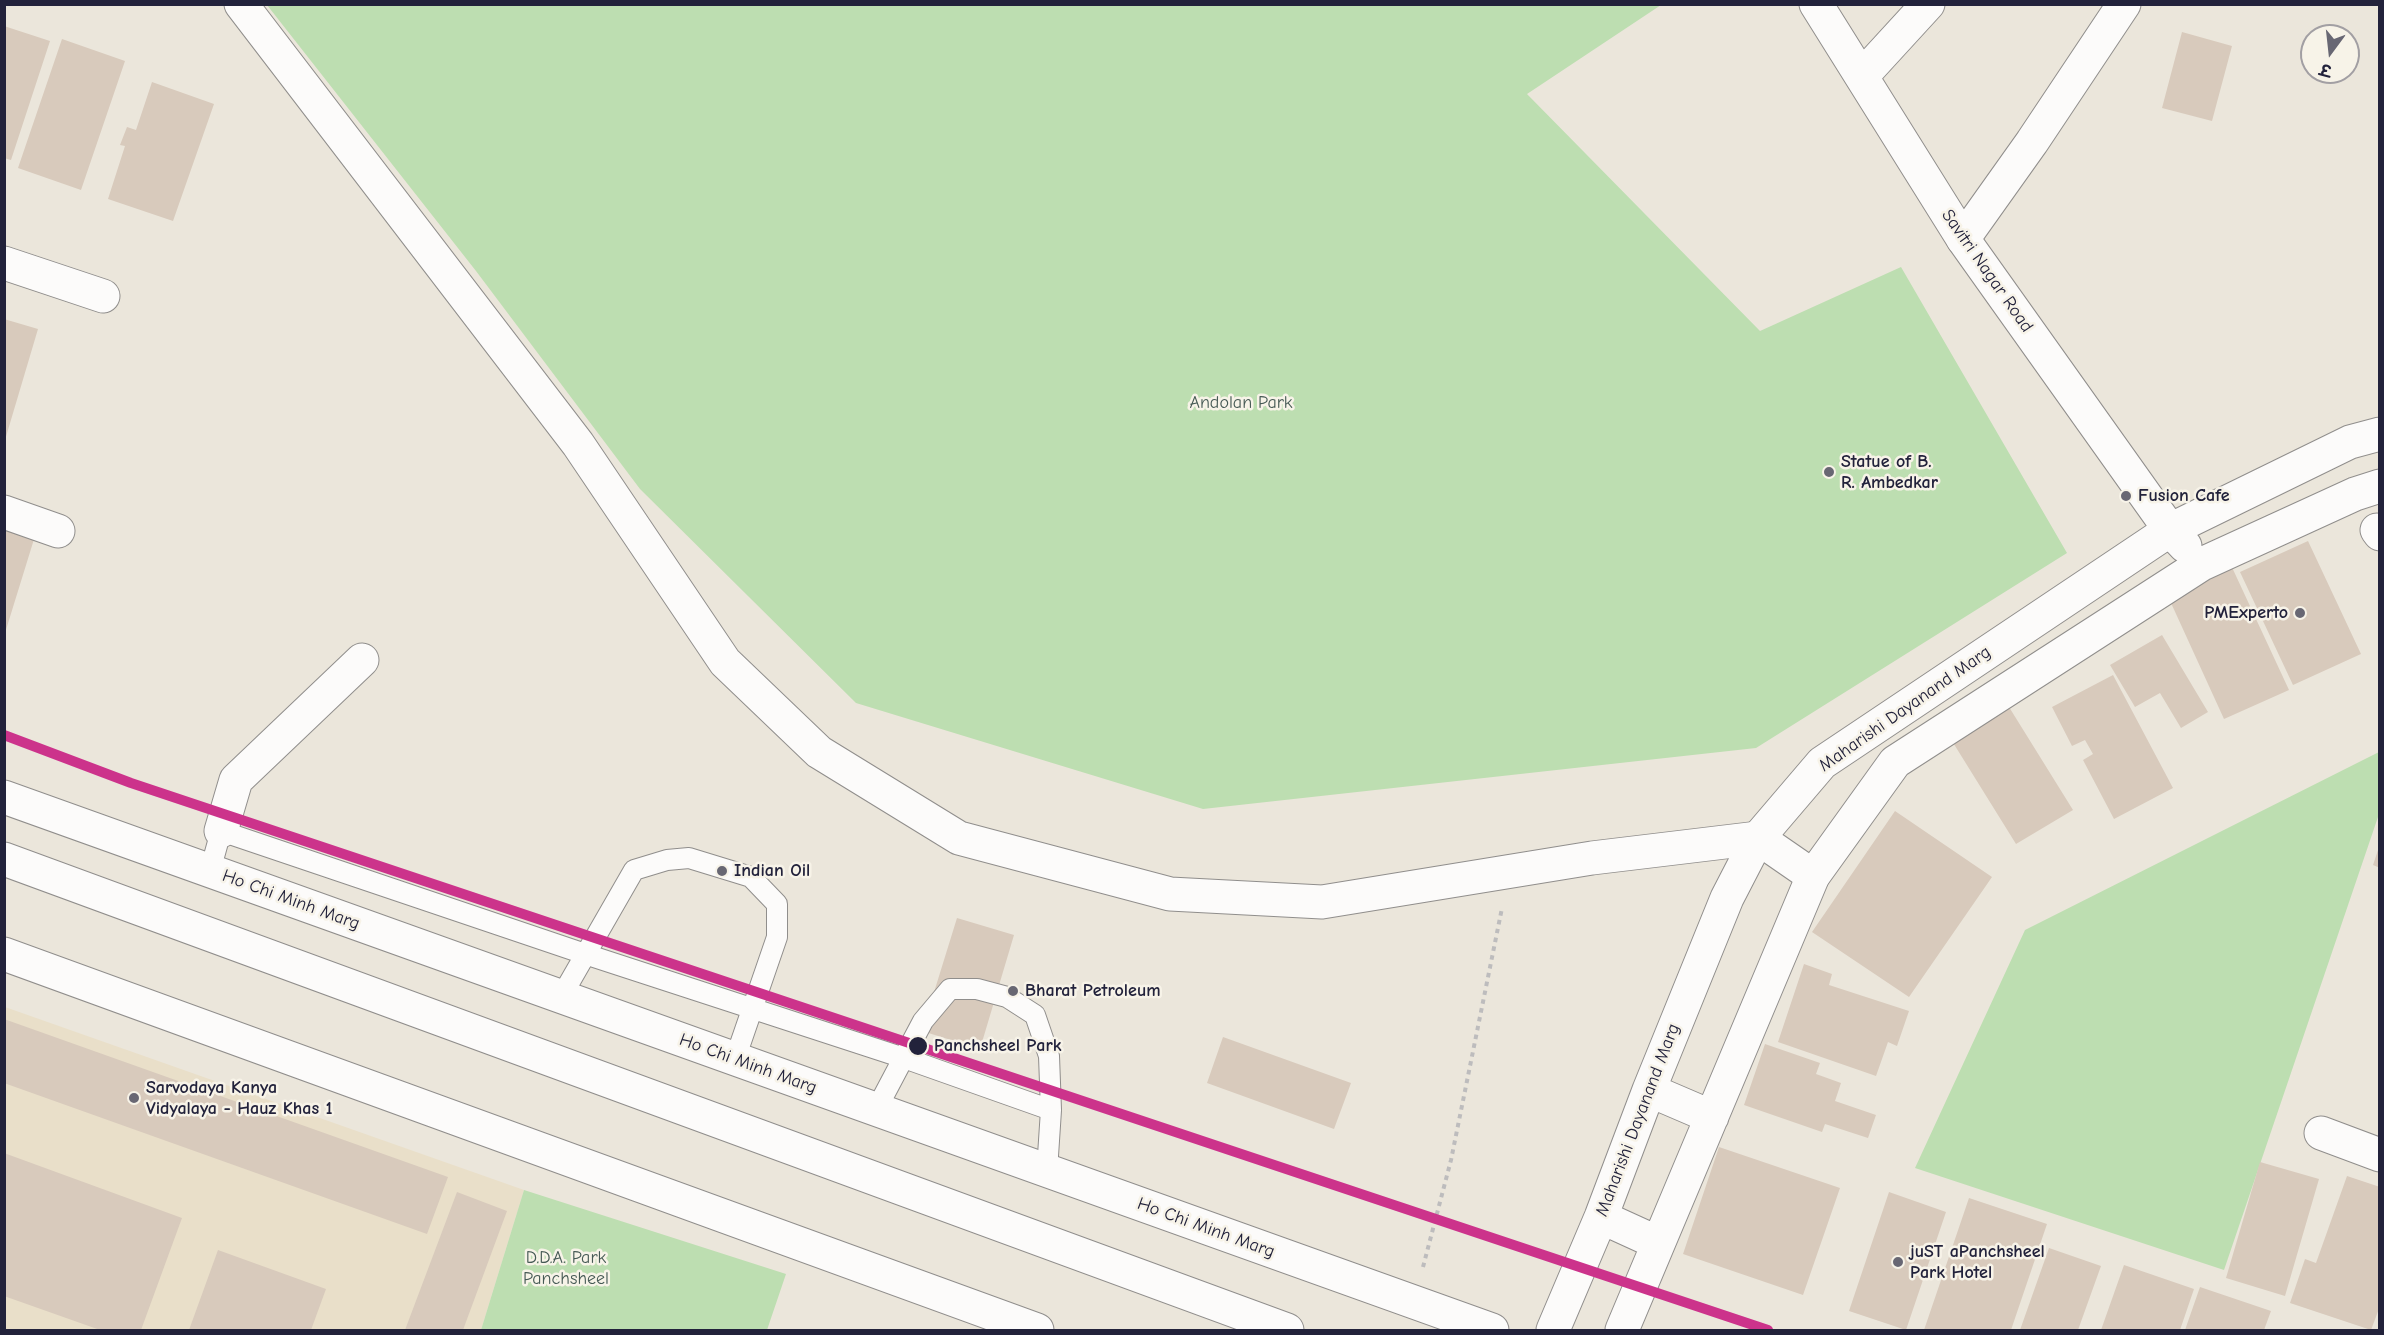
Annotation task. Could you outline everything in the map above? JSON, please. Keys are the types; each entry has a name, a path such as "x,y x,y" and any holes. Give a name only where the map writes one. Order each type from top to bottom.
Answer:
{"street":[{"path":"241,4 578,444 725,662 819,752 959,837 1170,894 1323,902 1592,858 1758,838 1813,876"},
{"path":"1862,76 1928,4"},
{"path":"1963,238 2032,142 2124,4"},
{"name":"Savitri Nagar Road","path":"1822,7 1862,76 1963,238 2170,530 2202,564"},
{"path":"4,263 103,296"},
{"name":"Maharishi Dayanand Marg","path":"1553,1330 1601,1216 1648,1090 1727,898 1758,838 1822,763 2170,530 2349,442 2379,434"},
{"name":"Maharishi Dayanand Marg","path":"1630,1328 1658,1243 1813,876 1895,762 2202,564 2355,494 2379,486"},
{"path":"4,512 58,531"},
{"path":"222,831 236,780 362,660"},
{"name":"Ho Chi Minh Marg","path":"4,797 1492,1330"},
{"path":"4,859 1287,1330"},
{"path":"4,954 1037,1330"},
{"path":"1648,1090 1712,1118"},
{"path":"2321,1132 2379,1155"},
{"path":"1601,1216 1658,1243"}],"lane":[{"path":"210,871 222,831 585,954 904,1058 1051,1110"},
{"path":"561,997 634,870 667,860 689,858 751,877 777,904 777,937 735,1059"},
{"path":"876,1110 923,1021 950,989 977,988 1007,996 1035,1015 1049,1056 1051,1110 1047,1171"}],"path":[{"path":"1414,1302 1451,1160 1510,872"}],"shaded area":[{"name":"Sarvodaya Kanya Vidyalaya - Hauz Khas 1","path":"5,1007 524,1190 481,1330 5,1330"}],"green space":[{"name":"Andolan Park","path":"267,5 1661,5 1527,94 1760,331 1901,267 2067,553 1756,748 1203,809 856,703 640,489 476,271"},
{"path":"2379,752 2379,814 2224,1270 1915,1168 2025,930"},
{"name":"D.D.A. Park Panchsheel","path":"524,1190 786,1274 767,1330 481,1330"}],"building":[{"path":"4,26 50,41 11,160 4,158"},
{"path":"2182,32 2232,46 2212,121 2162,108"},
{"path":"62,39 125,61 81,190 18,168"},
{"path":"152,82 214,104 173,221 108,199 125,146 120,145 127,127 136,130"},
{"path":"4,319 38,329 5,440 4,440"},
{"path":"4,526 35,536 5,633 4,632"},
{"name":"PMExperto","path":"2308,541 2361,654 2293,685 2240,572"},
{"path":"2230,563 2289,690 2224,719 2166,592"},
{"path":"2162,635 2208,712 2181,728 2160,693 2135,707 2110,665"},
{"path":"2113,675 2173,788 2114,819 2083,760 2093,754 2085,740 2072,746 2052,707"},
{"path":"2009,707 2073,810 2016,844 1952,741"},
{"path":"1895,811 1992,877 1909,997 1812,932"},
{"path":"2380,847 2380,868 2373,865"},
{"path":"957,918 1014,935 980,1049 922,1031"},
{"path":"1804,964 1832,974 1829,985 1909,1011 1897,1046 1888,1042 1876,1076 1778,1042"},
{"path":"4,1019 448,1177 427,1234 4,1083"},
{"path":"1223,1037 1351,1083 1334,1129 1207,1083"},
{"path":"1765,1044 1820,1063 1816,1074 1841,1083 1835,1101 1876,1115 1868,1138 1825,1124 1822,1132 1744,1105"},
{"path":"1719,1147 1840,1188 1803,1295 1683,1254"},
{"path":"4,1153 182,1218 141,1330 100,1330 4,1296"},
{"path":"2260,1162 2319,1179 2285,1296 2226,1278"},
{"path":"2347,1176 2380,1187 2380,1306 2371,1330 2290,1303 2305,1259 2316,1263"},
{"path":"457,1192 507,1211 463,1330 405,1330"},
{"name":"juST aPanchsheel Park Hotel","path":"1889,1192 1946,1212 1906,1330 1849,1311"},
{"path":"1969,1198 2047,1224 2011,1330 1924,1330"},
{"path":"2049,1248 2101,1266 2078,1330 2020,1330"},
{"path":"218,1250 326,1289 311,1330 189,1330"},
{"path":"2124,1265 2194,1289 2180,1330 2101,1330"},
{"path":"2200,1287 2271,1311 2264,1330 2185,1330"}],"transit line":[{"path":"4,735 131,783 1768,1330"}],"place":[{"name":"Statue of B. R. Ambedkar","path":"1829,472"},
{"name":"Fusion Cafe","path":"2126,496"},
{"name":"PMExperto","path":"2300,613"},
{"name":"Indian Oil","path":"722,871"},
{"name":"Bharat Petroleum","path":"1013,991"},
{"name":"Panchsheel Park","path":"918,1046"},
{"name":"Sarvodaya Kanya Vidyalaya - Hauz Khas 1","path":"134,1098"},
{"name":"juST aPanchsheel Park Hotel","path":"1898,1262"}]}
